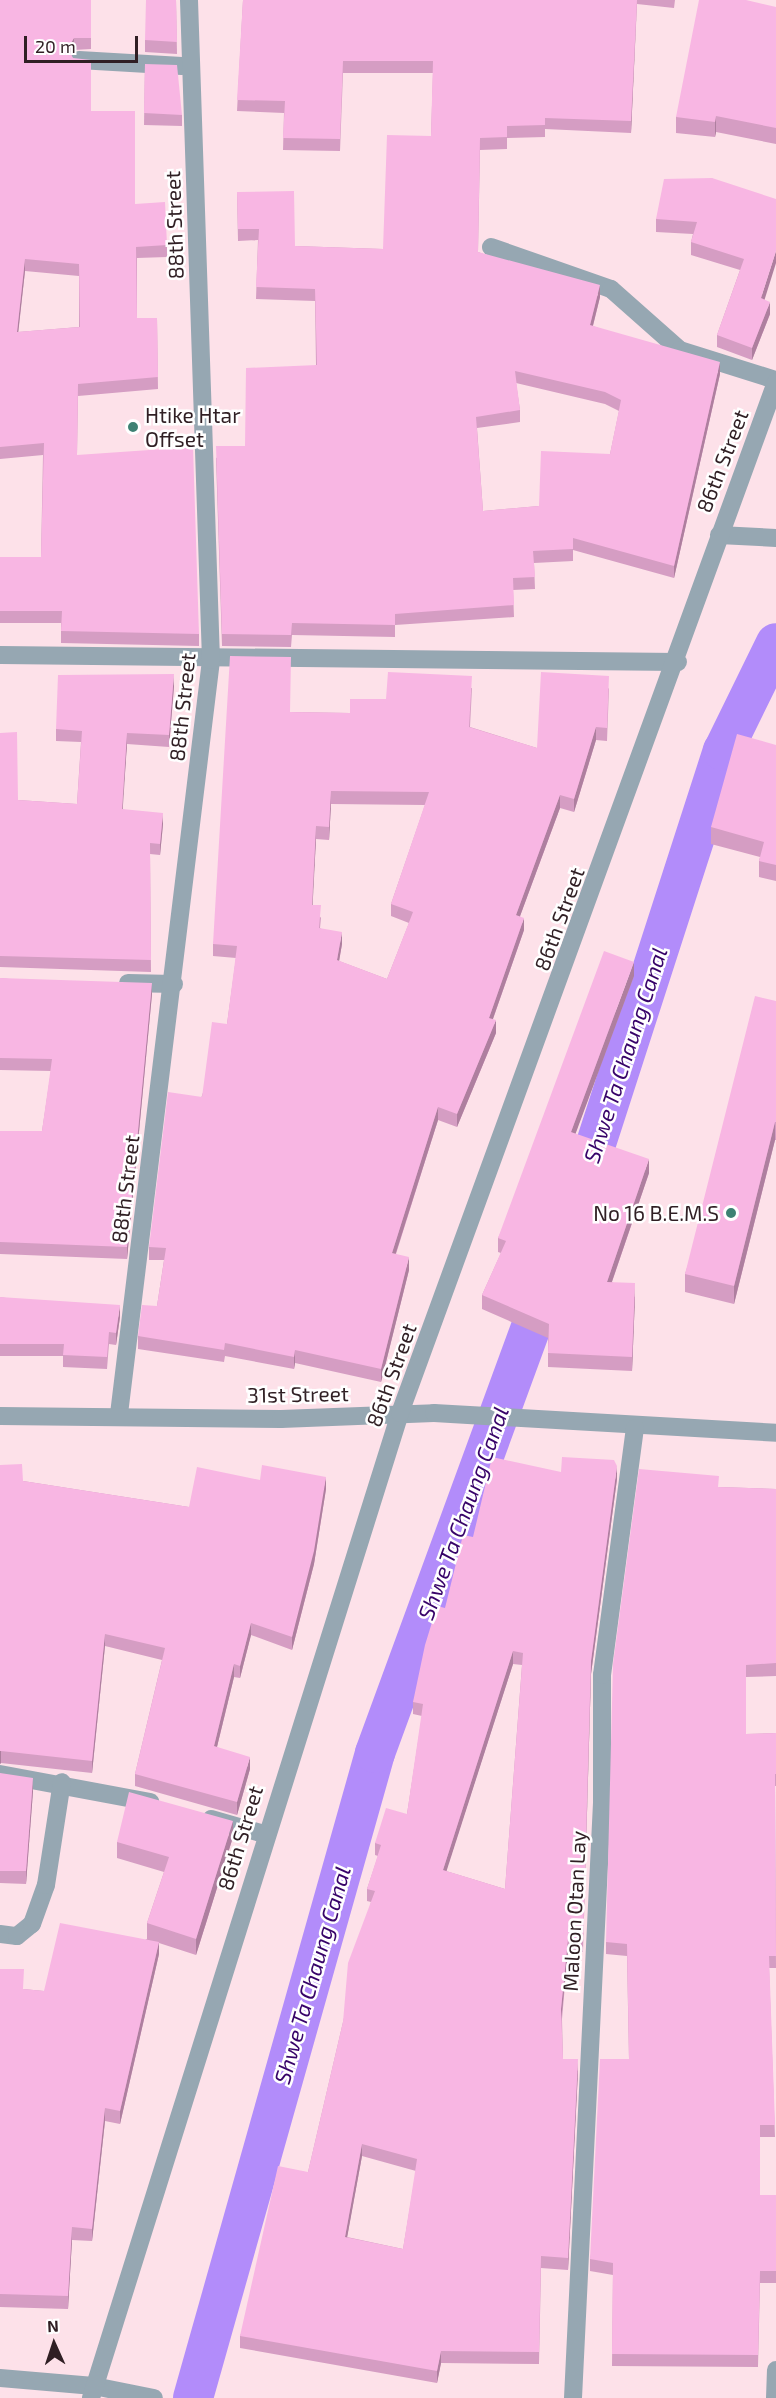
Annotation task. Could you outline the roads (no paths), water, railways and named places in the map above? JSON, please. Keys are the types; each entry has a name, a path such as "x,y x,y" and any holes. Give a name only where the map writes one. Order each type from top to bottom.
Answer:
{"street":[{"name":"88th Street","path":"119,1414 174,984 211,660 189,0"},
{"path":"79,60 190,66"},
{"path":"491,247 611,289 680,350 776,381"},
{"name":"86th Street","path":"92,2392 264,1834 400,1413 678,662 719,534 776,381"},
{"path":"719,534 776,538"},
{"path":"0,655 211,660 678,662"},
{"path":"105,982 174,984"},
{"name":"31st Street","path":"0,1416 119,1414 281,1419 434,1413 635,1428 776,1433"},
{"name":"Maloon Otan Lay","path":"573,2398 602,1803 602,1675 635,1428"},
{"path":"0,1774 62,1782 171,1807"},
{"path":"0,1934 17,1936 32,1924 46,1885 62,1782"},
{"path":"192,1813 264,1834"},
{"path":"775,2398 776,2370"},
{"path":"0,2378 92,2392 136,2394 154,2398"}],"waterway":[{"name":"Shwe Ta Chaung Canal","path":"580,1193 723,751 776,643"},
{"name":"Shwe Ta Chaung Canal","path":"193,2398 375,1753 549,1278"}],"place":[{"name":"Htike Htar Offset","path":"133,427"},
{"name":"No 16 B.E.M.S","path":"731,1213"}]}
